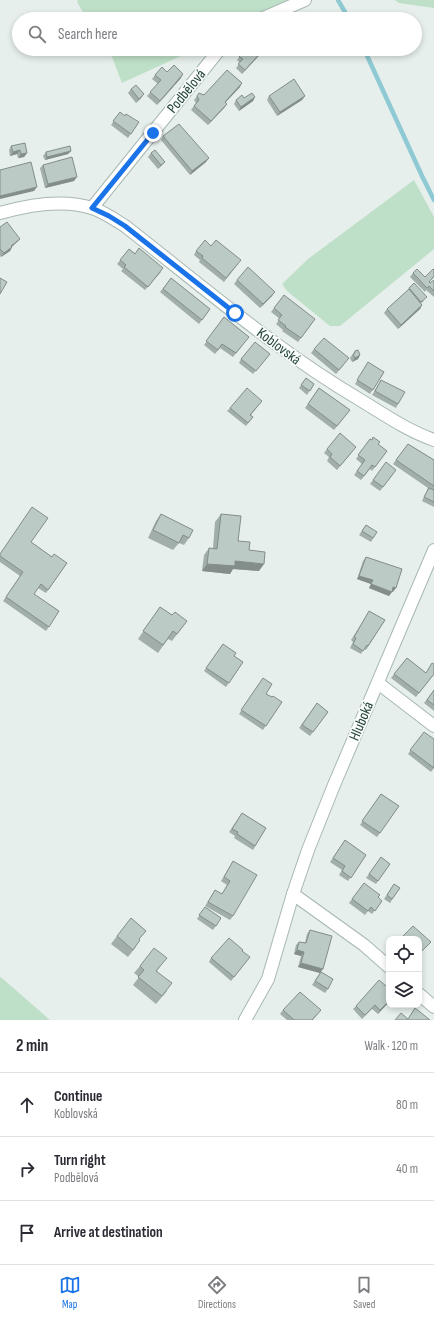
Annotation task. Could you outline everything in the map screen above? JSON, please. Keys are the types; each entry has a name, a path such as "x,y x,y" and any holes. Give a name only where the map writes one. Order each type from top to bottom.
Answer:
{"street":[{"path":"277,12 304,0"},
{"name":"Podbělová","path":"92,208 214,56"},
{"name":"Koblovská","path":"0,213 23,208 56,204 79,205 92,208 109,216 125,226 272,342 310,369 409,429 434,440"},
{"name":"Hluboká","path":"245,1020 268,979 293,894 308,850 434,550"},
{"path":"378,683 434,726"},
{"path":"293,894 364,945 386,964"},
{"path":"422,997 434,1007"}],"green space":[{"path":"78,0 288,0 267,12 83,12 77,2"},
{"path":"395,0 434,0 434,8 399,3"},
{"path":"111,56 181,56 122,83"},
{"path":"414,180 434,217 434,249 340,326 330,326 287,291 282,284 308,259"},
{"path":"0,977 3,979 50,1020 0,1020"}],"building":[{"path":"258,56 245,70 238,64 243,59 239,57"},
{"path":"174,65 183,74 160,101 150,92 161,80 155,75 162,67 167,72"},
{"path":"227,70 242,83 225,102 227,104 211,121 194,106 199,100 197,96 199,93 204,95"},
{"path":"294,79 305,96 280,112 269,96"},
{"path":"136,85 144,94 139,99 131,89"},
{"path":"252,93 255,97 241,107 236,100 242,95 244,98"},
{"path":"120,112 125,116 126,114 139,122 131,134 113,121"},
{"path":"179,124 209,158 192,171 163,136"},
{"path":"25,143 27,153 21,154 20,150 13,152 11,146"},
{"path":"70,146 71,151 47,157 46,152"},
{"path":"155,150 165,162 161,165 151,153"},
{"path":"72,157 77,177 48,184 43,165"},
{"path":"31,162 37,187 0,196 0,170"},
{"path":"7,222 20,239 4,253 0,249 0,227"},
{"path":"205,240 211,246 216,240 241,260 226,278 196,251"},
{"path":"139,248 163,268 148,287 124,267 126,265 120,260 129,249 135,254"},
{"path":"248,267 275,292 263,304 237,280"},
{"path":"417,269 425,277 433,269 434,270 434,276 429,282 430,283 434,280 434,291 429,286 427,288 413,273"},
{"path":"0,278 7,282 0,294"},
{"path":"171,278 210,309 202,320 163,289"},
{"path":"414,283 427,297 421,302 409,288"},
{"path":"409,289 422,305 401,325 387,309"},
{"path":"284,295 315,319 301,338 278,320 282,315 274,308"},
{"path":"224,317 249,337 236,353 222,344 218,350 206,341"},
{"path":"324,338 349,358 339,370 314,349"},
{"path":"255,342 270,354 256,371 241,359"},
{"path":"358,350 360,355 355,358 353,354"},
{"path":"368,362 384,372 373,390 357,380"},
{"path":"306,378 314,384 310,391 301,385"},
{"path":"381,380 405,392 398,404 375,391"},
{"path":"247,388 262,401 250,415 253,417 248,423 230,408"},
{"path":"319,388 350,410 337,426 308,404"},
{"path":"340,433 356,447 340,466 330,457 332,454 327,449"},
{"path":"373,437 380,442 378,444 387,451 375,467 372,465 364,476 357,471 365,460 358,455"},
{"path":"408,444 434,460 434,486 396,460"},
{"path":"386,462 396,470 383,487 373,480"},
{"path":"429,488 434,490 434,502 424,497"},
{"path":"32,507 48,518 31,542 52,557 54,554 67,563 48,590 41,584 34,594 59,611 49,627 6,597 23,572 0,556"},
{"path":"161,514 193,530 189,538 183,535 179,543 153,530"},
{"path":"221,514 241,516 238,541 250,542 249,550 265,552 264,564 235,561 235,566 207,564 209,548 217,549"},
{"path":"366,525 377,532 373,538 362,531"},
{"path":"366,557 402,569 396,588 393,587 392,592 371,584 373,580 359,576"},
{"path":"160,607 172,615 175,612 187,621 177,634 173,631 163,645 143,631"},
{"path":"369,611 385,620 363,651 353,644 356,638 354,637"},
{"path":"223,644 236,653 234,656 243,662 229,683 206,668"},
{"path":"407,658 426,673 432,663 434,664 434,674 419,693 394,674"},
{"path":"263,678 272,684 266,694 272,697 273,696 282,702 266,726 241,710"},
{"path":"434,690 434,705 427,700"},
{"path":"317,703 328,712 313,732 302,725"},
{"path":"424,732 434,739 434,768 410,750"},
{"path":"381,794 399,806 380,833 362,821"},
{"path":"242,813 266,828 255,846 232,829"},
{"path":"345,840 366,855 351,878 342,871 345,866 333,858"},
{"path":"381,857 390,864 378,881 369,874"},
{"path":"233,861 257,875 233,916 208,902 215,890 222,894 230,881 224,877"},
{"path":"364,883 380,895 378,897 382,901 375,911 371,907 368,911 352,899"},
{"path":"394,884 400,888 392,899 387,895"},
{"path":"205,907 221,918 216,926 199,915"},
{"path":"131,918 146,931 139,939 140,940 133,950 117,936"},
{"path":"413,926 431,942 422,951 422,936 403,936"},
{"path":"310,930 332,936 323,969 301,963 304,952 297,950 299,942 306,943"},
{"path":"229,938 250,957 234,977 211,958"},
{"path":"154,948 167,958 156,971 172,983 162,996 138,977 144,970 140,966"},
{"path":"321,972 333,979 328,989 315,981"},
{"path":"379,980 386,986 386,1004 380,1010 375,1005 365,1015 356,1006"},
{"path":"300,992 321,1010 312,1020 294,1020 283,1010"},
{"path":"415,1008 430,1020 395,1020 401,1013 408,1019"}],"waterway":[{"path":"338,0 345,12"},
{"path":"367,56 434,200"}],"route":[{"path":"153,133 92,208 125,226 235,313"}]}
